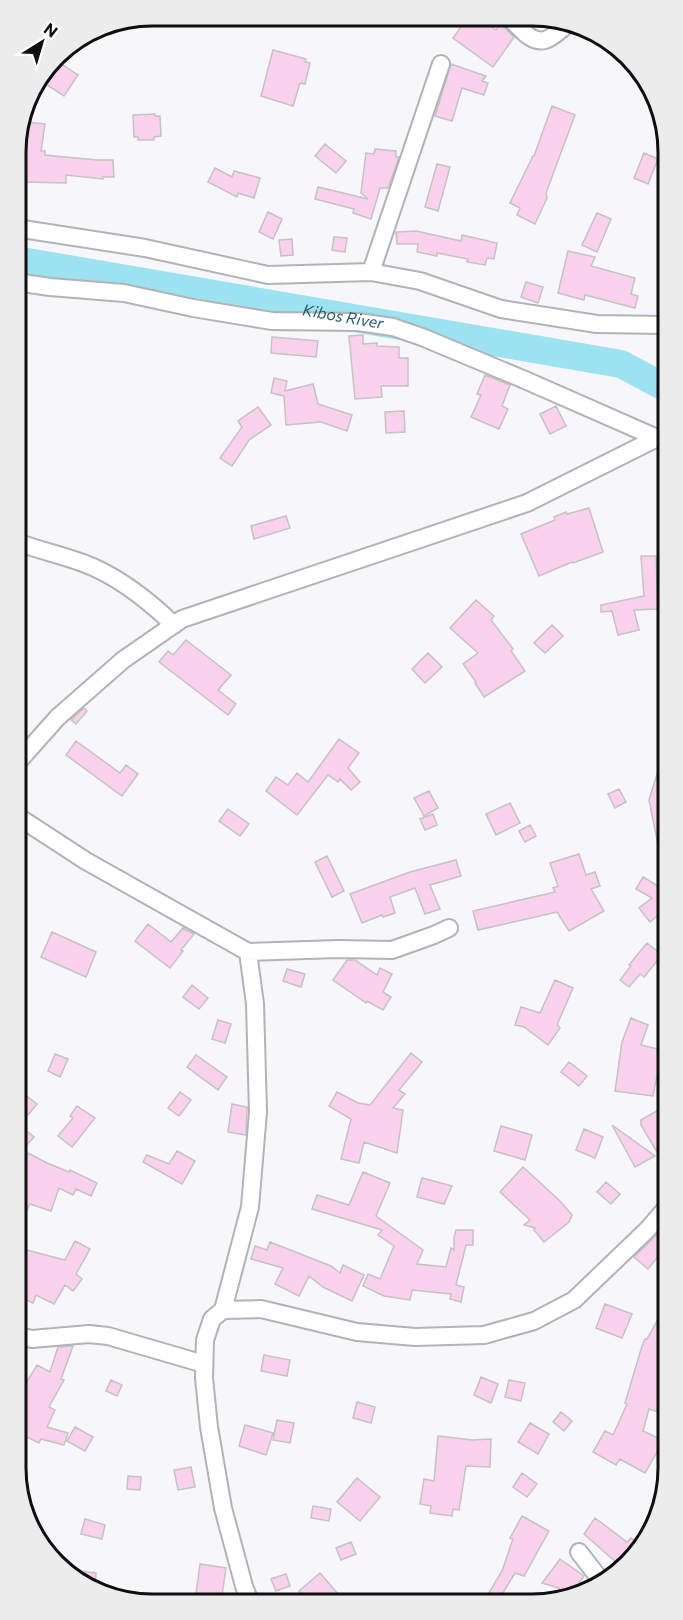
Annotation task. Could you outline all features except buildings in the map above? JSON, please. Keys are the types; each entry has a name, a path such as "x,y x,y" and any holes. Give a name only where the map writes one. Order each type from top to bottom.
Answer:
{"street":[{"path":"519,26 532,38 538,40 546,40 561,29"},
{"path":"371,272 441,64"},
{"path":"26,230 145,248 268,275 371,272 420,281 501,309 597,324 658,324"},
{"path":"26,283 124,293 193,309 272,321 358,322 393,327 658,436"},
{"path":"26,753 74,702 123,660 182,619 527,503 658,439"},
{"path":"26,545 85,563 122,583 153,605 174,625"},
{"path":"26,822 86,861 248,952 392,950 448,928"},
{"path":"247,1594 223,1508 209,1427 204,1364 205,1340 212,1320 223,1310 250,1207 258,1112 255,1004 248,952"},
{"path":"223,1310 261,1309 357,1332 415,1337 483,1335 534,1321 574,1300 657,1218"},
{"path":"26,1338 89,1334 108,1336 204,1364"},
{"path":"579,1552 597,1576"}],"waterway":[{"name":"Kibos River","path":"26,262 621,364 658,384"}]}
